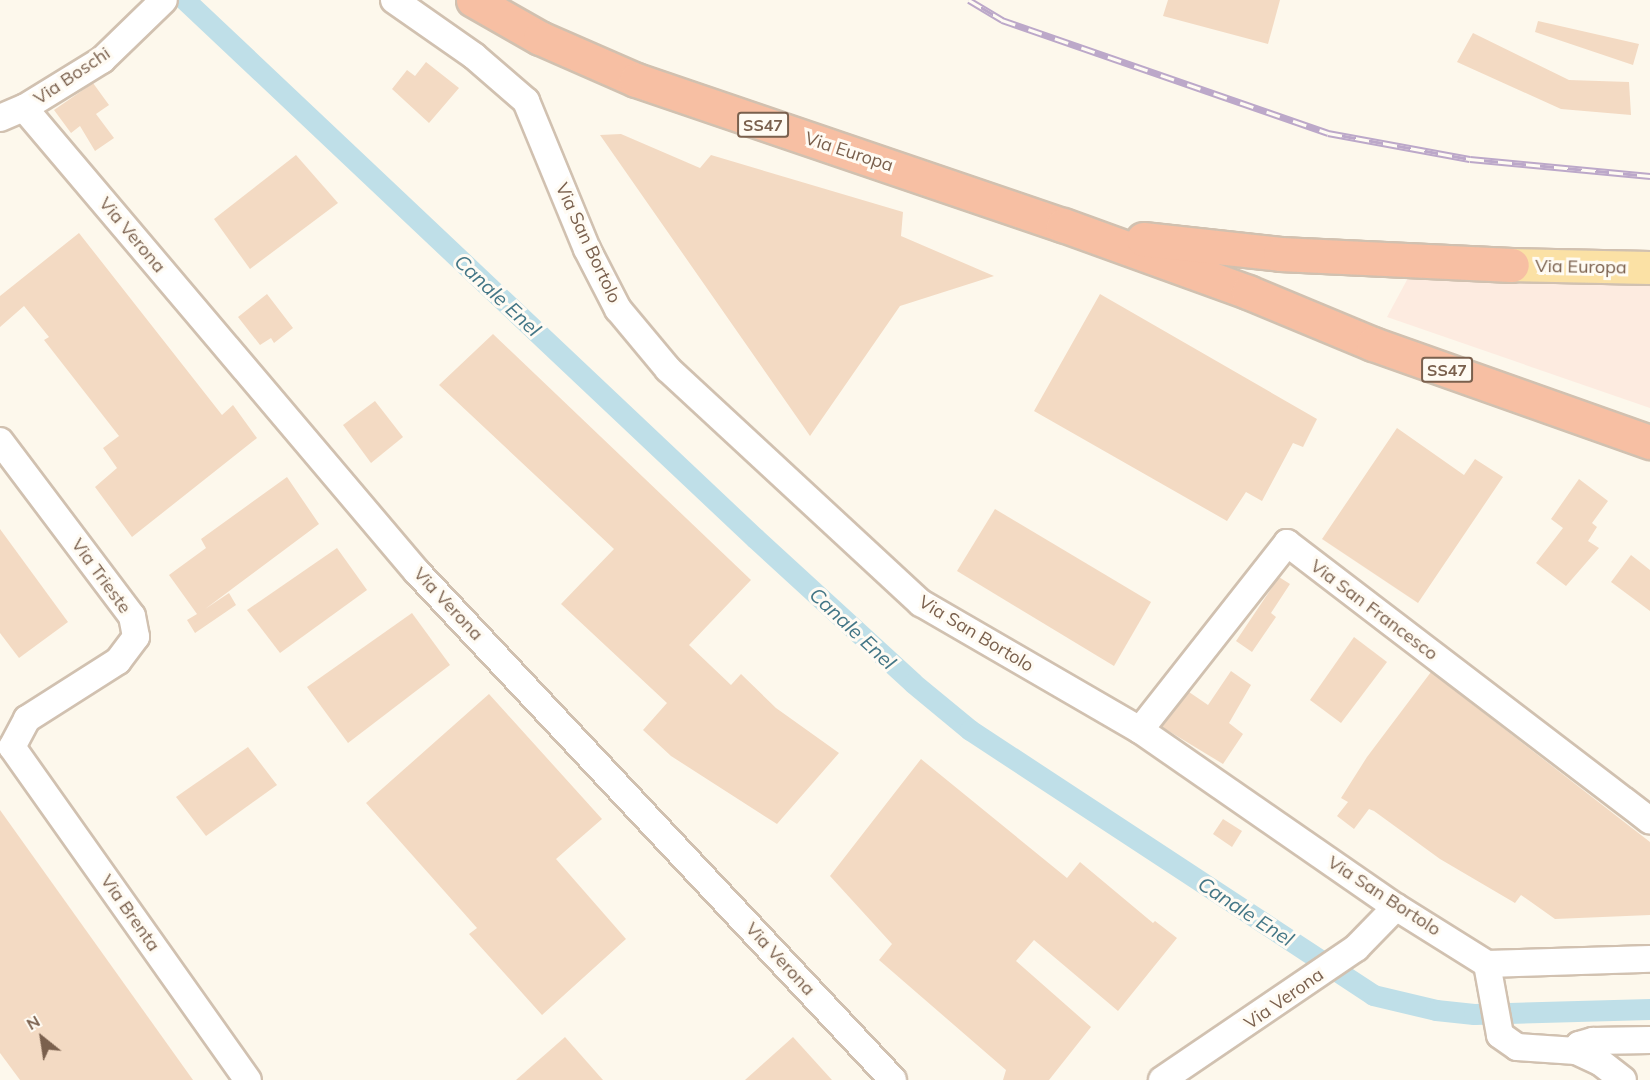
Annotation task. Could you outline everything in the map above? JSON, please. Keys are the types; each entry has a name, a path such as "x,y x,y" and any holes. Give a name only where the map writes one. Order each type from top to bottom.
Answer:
{"highway":[{"name":"Via Europa","path":"473,0 540,38 636,80 1063,225"},
{"path":"1063,225 1226,249 1512,266"},
{"name":"SS47","path":"1063,225 1248,291 1373,344 1650,442"},
{"name":"SS47","path":"1248,291 1362,319 1650,422"}],"main road":[{"name":"Via Europa","path":"1512,266 1650,268"}],"street":[{"name":"Via San Bortolo","path":"394,0 474,56 526,101 587,249 618,309 668,369 921,603 1140,730 1395,907 1487,964"},
{"name":"Via Boschi","path":"0,118 24,108 102,60 162,2"},
{"name":"Via Verona","path":"24,108 417,572 893,1080"},
{"name":"Via Trieste","path":"0,441 132,616 136,637 118,661 27,719 6,749"},
{"name":"Via San Francesco","path":"1140,730 1287,543 1650,821"},
{"name":"Via Brenta","path":"6,749 248,1080"},
{"name":"Via Verona","path":"1162,1080 1313,980 1356,948 1395,907"},
{"path":"1623,1080 1600,1062 1576,1051 1517,1047 1500,1035 1495,993 1487,964 1650,959"},
{"path":"1576,1051 1579,1045 1593,1041 1650,1040"}],"shaded area":[{"path":"1408,278 1650,282 1650,408 1387,317"}],"building":[{"path":"1168,0 1280,0 1268,44 1163,16"},
{"path":"1538,21 1639,44 1633,65 1535,32"},
{"path":"1473,33 1569,80 1629,82 1631,115 1561,109 1457,62"},
{"path":"426,62 459,88 429,123 392,89 407,70 415,76"},
{"path":"93,83 109,105 96,114 114,138 95,151 80,126 71,133 54,110"},
{"path":"621,134 700,168 711,155 903,212 901,236 994,276 900,306 810,436 600,135"},
{"path":"296,155 338,203 250,269 214,219"},
{"path":"79,233 222,415 233,405 257,438 132,537 95,487 117,468 103,448 119,436 44,340 49,337 24,306 0,327 0,296"},
{"path":"267,294 293,328 274,343 271,338 260,345 238,317"},
{"path":"1100,294 1317,419 1303,447 1293,443 1262,501 1246,492 1227,521 1034,411"},
{"path":"493,334 751,580 689,645 731,685 741,674 776,708 839,753 777,824 671,756 643,730 667,703 561,604 614,549 439,385"},
{"path":"375,401 403,437 371,463 343,425"},
{"path":"1397,428 1464,475 1475,459 1503,477 1418,603 1322,539"},
{"path":"287,477 319,524 205,609 229,593 236,605 195,633 187,620 197,614 169,575 206,548 201,539"},
{"path":"1579,479 1608,501 1592,523 1597,527 1588,541 1599,548 1566,586 1536,563 1563,528 1551,519"},
{"path":"995,509 1151,602 1114,666 957,571"},
{"path":"0,529 68,622 19,658 0,633"},
{"path":"337,548 367,590 280,653 247,610"},
{"path":"1631,555 1650,570 1650,611 1611,582"},
{"path":"1279,577 1290,584 1271,613 1276,617 1252,652 1236,641"},
{"path":"412,613 450,665 348,743 307,687"},
{"path":"1354,637 1387,662 1341,723 1310,700"},
{"path":"1231,671 1251,685 1229,723 1243,734 1223,764 1162,727 1189,692 1208,705"},
{"path":"1431,672 1650,842 1650,915 1555,919 1521,895 1515,903 1440,859 1374,811 1369,809 1354,829 1337,816 1348,802 1341,798 1367,757"},
{"path":"489,694 602,819 556,859 626,939 542,1015 469,934 477,928 366,803"},
{"path":"248,747 277,785 206,836 176,797"},
{"path":"921,759 1067,878 1080,862 1153,923 1155,921 1177,938 1118,1011 1034,940 1016,961 1091,1027 1049,1080 1003,1080 1006,1070 879,960 892,944 830,876"},
{"path":"0,810 193,1080 20,1080 0,1053"},
{"path":"1223,819 1242,831 1232,847 1213,834"},
{"path":"565,1037 603,1080 516,1080"},
{"path":"793,1037 832,1080 745,1080"}],"waterway":[{"name":"Canale Enel","path":"185,0 755,538 913,683 970,730 1373,995 1436,1010 1474,1014 1650,1009"}],"railway":[{"path":"969,0 1002,20 1328,133 1470,159 1650,176"}]}
